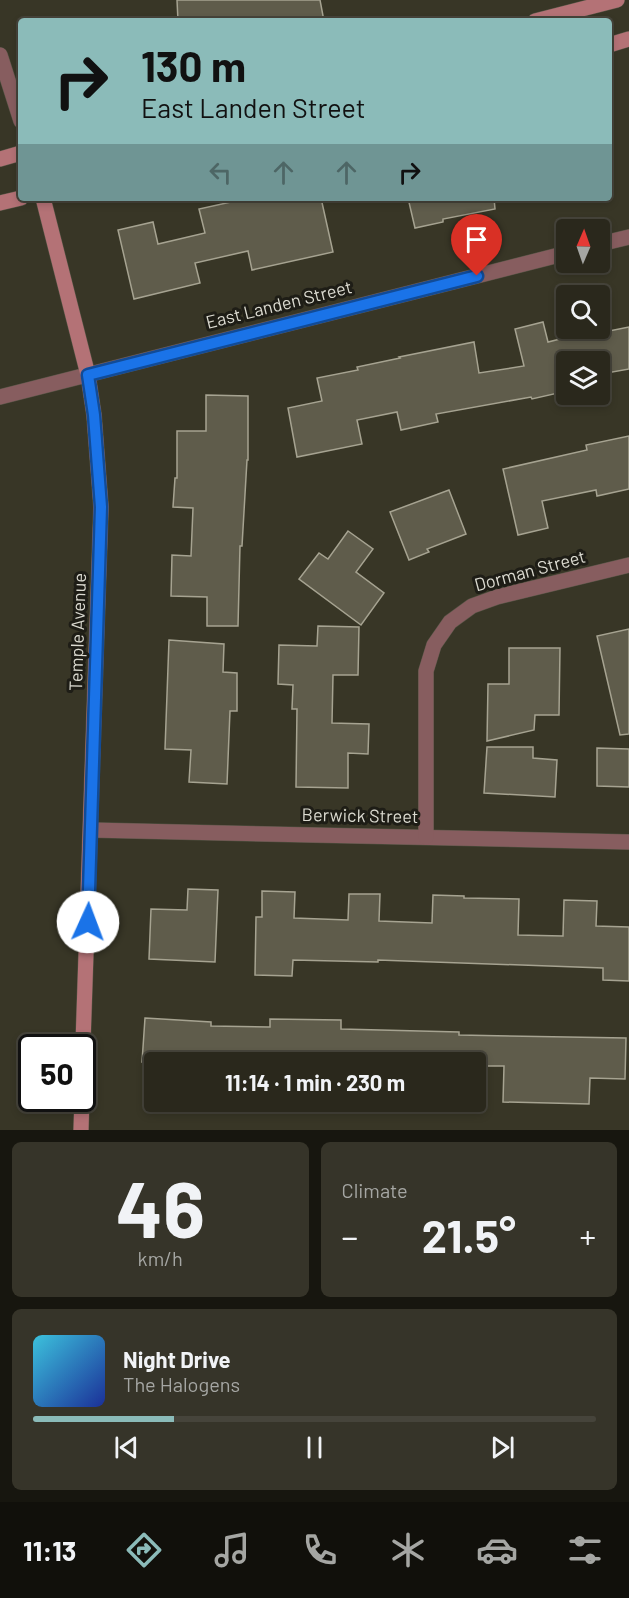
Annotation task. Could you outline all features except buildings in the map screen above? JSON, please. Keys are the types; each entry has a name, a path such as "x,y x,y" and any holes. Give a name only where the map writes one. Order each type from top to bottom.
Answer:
{"main road":[{"path":"547,18 617,0"},
{"path":"612,44 629,39"},
{"path":"0,159 18,154"},
{"path":"0,203 18,199"},
{"name":"Temple Avenue","path":"44,201 88,375 94,415 101,507 83,1034"},
{"path":"81,1130 82,1112"}],"street":[{"path":"0,55 18,112"},
{"path":"610,242 629,237"},
{"name":"East Landen Street","path":"0,397 556,256"},
{"name":"Dorman Street","path":"426,837 426,671 435,645 450,622 472,606 496,597 629,565"},
{"name":"Berwick Street","path":"91,830 629,842"}],"route":[{"path":"88,922 101,507 94,415 88,375 477,276"}]}
